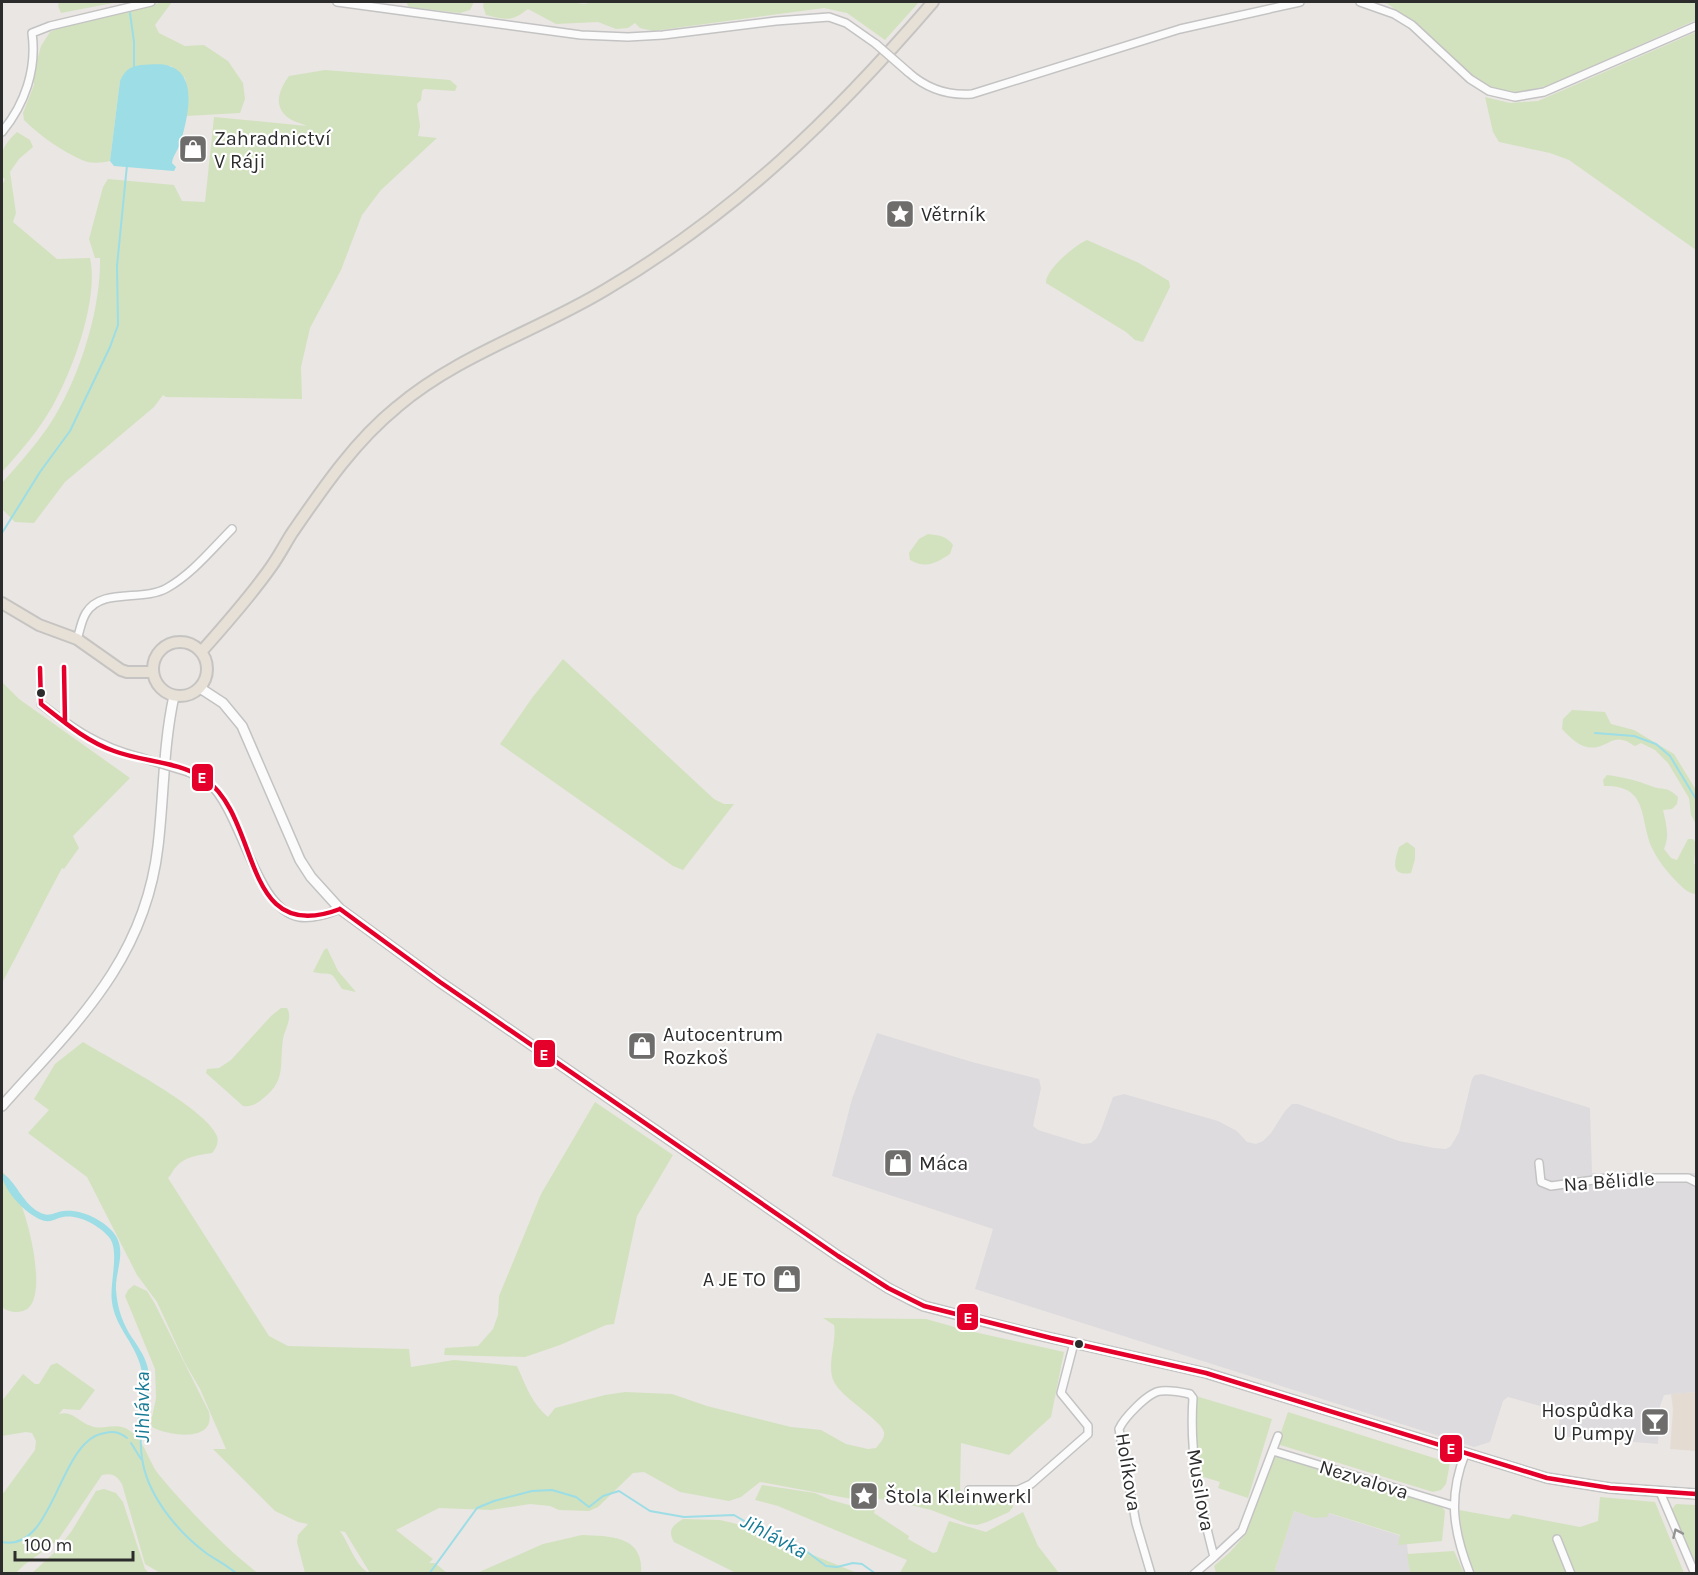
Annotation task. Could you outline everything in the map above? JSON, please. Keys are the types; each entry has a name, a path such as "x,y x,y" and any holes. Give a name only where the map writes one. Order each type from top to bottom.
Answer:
{"main road":[{"path":"201,652 271,567 333,476 360,441 380,421 422,387 459,364 604,292 699,229 751,188 802,142 849,95 933,2"},
{"path":"2,603 39,625 77,639 121,670 152,672"},
{"path":"186,642 201,652 207,668 200,688 190,695 174,696 159,687 152,672 156,655 169,644 186,642"},
{"path":"200,688 223,703 242,726 300,860 311,877 340,909 440,982 791,1225 888,1288 924,1306 1206,1373 1465,1454 1557,1480 1591,1486 1696,1494"},
{"path":"2,1106 94,1002 124,954 139,920 151,883 158,845 166,743 174,696"}],"street":[{"path":"2,132 16,110 34,66 32,33 50,26 151,2"},
{"path":"337,2 581,35 628,37 829,17 846,23 876,44 922,84 948,94 972,94 1180,29 1300,2"},
{"path":"1360,2 1394,14 1412,25 1470,80 1489,91 1515,97 1544,92 1696,26"},
{"path":"77,639 86,614 95,604 104,599 146,595 165,590 188,573 231,529"},
{"path":"41,704 77,730 114,751 206,779 220,796 245,842 264,887 276,904 290,915 321,916 340,909"},
{"name":"Na Bělidle","path":"1539,1163 1541,1182 1551,1186 1608,1178 1688,1178 1696,1182"},
{"path":"969,1490 1022,1489 1031,1484 1088,1434 1088,1426 1061,1393 1074,1343"},
{"name":"Musilova","path":"1163,1390 1190,1394 1193,1398 1195,1477 1214,1557 1197,1572"},
{"name":"Holíkova","path":"1152,1574 1136,1523 1119,1429 1123,1421 1150,1395 1163,1390"},
{"path":"1214,1557 1242,1531 1278,1436"},
{"name":"Nezvalova","path":"1273,1451 1454,1506"},
{"path":"1465,1454 1455,1488 1454,1506 1458,1544 1470,1574"},
{"path":"1660,1492 1695,1574"},
{"path":"1557,1539 1571,1574"}],"shaded area":[{"path":"877,1033 972,1062 1039,1079 1041,1088 1033,1126 1038,1130 1083,1144 1091,1143 1096,1139 1113,1097 1124,1094 1218,1121 1237,1131 1247,1142 1256,1144 1271,1133 1292,1104 1298,1104 1399,1141 1446,1149 1451,1146 1459,1132 1472,1079 1475,1075 1482,1074 1590,1108 1592,1173 1696,1173 1696,1392 1664,1395 1660,1406 1658,1444 1558,1436 1560,1415 1558,1411 1508,1397 1503,1401 1490,1442 1474,1447 975,1289 993,1229 832,1176 852,1099"},
{"path":"1696,1392 1695,1451 1670,1449 1673,1410 1671,1394"},
{"path":"1294,1511 1314,1518 1328,1513 1401,1536 1398,1544 1407,1544 1410,1573 1277,1574 1275,1570"}],"green space":[{"path":"59,2 118,2 61,13"},
{"path":"172,2 155,25 159,33 185,46 204,45 228,61 243,83 245,99 240,113 186,116 188,96 185,78 171,66 141,65 120,81 110,161 92,163 75,157 51,143 24,120 23,113 34,85 34,71 41,46 50,32 70,23"},
{"path":"406,2 474,2 470,10 460,13 409,7"},
{"path":"484,2 584,4 593,2 919,2 885,40 847,13 824,8 653,31 640,28 635,23 628,28 616,29 598,22 556,24 528,9 513,18 499,18 486,15"},
{"path":"1381,2 1696,2 1696,20 1550,85 1512,94 1492,88 1471,74 1432,37 1388,4"},
{"path":"1696,32 1696,250 1569,160 1550,153 1499,142 1493,132 1485,97 1510,103 1538,101"},
{"path":"325,70 450,80 457,86 455,91 424,89 422,91 421,100 417,104 420,126 418,136 437,138 381,190 362,215 341,270 310,328 301,367 302,399 166,397 163,395 154,407 65,482 34,523 15,522 2,509 2,483 48,427 69,389 86,346 97,301 100,258 95,258 89,239 103,187 108,179 174,185 182,201 205,202 214,117 307,126 290,119 281,110 279,100 281,90 289,76"},
{"path":"17,132 30,140 33,147 19,159 10,172 16,213 13,222 57,259 90,258 92,275 91,293 82,334 60,392 47,416 2,472 2,186 5,179 2,177 2,162 7,142"},
{"path":"1087,240 1139,263 1169,281 1170,287 1143,342 1135,340 1126,332 1046,283 1055,265 1068,252"},
{"path":"928,534 942,536 951,542 953,545 950,554 931,564 921,564 910,560 909,553 919,539"},
{"path":"563,659 714,799 724,804 734,804 683,870 673,866 500,744"},
{"path":"2,682 19,699 130,778 73,836 79,848 64,869 62,868 2,983"},
{"path":"1572,710 1605,712 1611,724 1634,730 1674,754 1696,790 1696,824 1691,815 1689,798 1668,763 1655,750 1641,743 1635,746 1619,740 1597,747 1585,747 1562,729 1563,719"},
{"path":"1607,775 1667,790 1678,797 1677,804 1672,809 1663,810 1667,834 1664,849 1671,858 1677,860 1688,839 1693,839 1696,843 1694,863 1696,866 1696,894 1684,888 1657,858 1636,797 1629,791 1618,787 1604,786 1603,780"},
{"path":"1407,842 1415,848 1415,859 1411,873 1404,874 1396,870 1395,862 1399,847"},
{"path":"327,948 338,971 356,992 342,989 330,974 313,972"},
{"path":"281,1008 287,1008 289,1016 283,1039 278,1080 269,1094 260,1101 243,1106 206,1073 207,1069 219,1068 231,1060"},
{"path":"83,1042 177,1098 209,1124 217,1136 215,1150 212,1153 184,1160 168,1178 269,1336 288,1346 409,1349 411,1367 454,1360 517,1366 533,1400 548,1417 555,1408 605,1395 625,1392 672,1394 707,1406 791,1427 821,1430 846,1444 868,1449 876,1448 884,1432 876,1421 845,1395 834,1382 831,1361 834,1325 823,1318 926,1319 1064,1352 1051,1417 1009,1455 961,1443 960,1489 974,1500 981,1502 1005,1500 1013,1502 1013,1507 1009,1512 977,1525 898,1502 873,1498 852,1499 760,1482 741,1497 729,1501 680,1492 644,1472 633,1473 598,1507 589,1511 559,1510 550,1506 530,1504 491,1510 439,1508 396,1530 433,1559 429,1563 435,1563 447,1573 370,1573 345,1532 340,1531 355,1558 368,1573 305,1573 297,1542 298,1535 308,1524 298,1522 275,1511 213,1449 226,1449 200,1389 185,1363 157,1302 137,1275 87,1177 28,1133 49,1110 34,1099 55,1064"},
{"path":"595,1102 673,1155 637,1216 614,1324 606,1325 525,1357 444,1355 445,1348 478,1346 493,1329 498,1315 499,1296 541,1194"},
{"path":"2,1171 19,1198 34,1252 35,1296 31,1306 20,1312 9,1311 2,1307"},
{"path":"134,1285 147,1291 155,1304 209,1412 209,1422 205,1429 198,1433 169,1433 152,1427 156,1398 155,1369 125,1296"},
{"path":"57,1363 95,1390 80,1410 63,1409 59,1414 68,1414 96,1427 115,1426 130,1431 140,1441 156,1470 190,1510 257,1573 162,1574 145,1564 122,1484 116,1477 109,1474 102,1475 58,1540 16,1573 2,1573 2,1495 35,1450 36,1441 32,1433 26,1432 2,1436 2,1401 23,1374 35,1384 39,1384 51,1365"},
{"path":"1196,1396 1272,1419 1248,1498 1218,1488 1220,1482 1197,1475"},
{"path":"1288,1412 1450,1463 1446,1484 1441,1490 1433,1492 1277,1444"},
{"path":"1279,1455 1441,1506 1445,1511 1442,1541 1398,1545 1400,1535 1329,1513 1327,1517 1314,1518 1294,1511 1275,1570 1277,1573 1216,1573 1214,1566 1246,1534 1273,1458"},
{"path":"762,1485 815,1493 856,1507 876,1503 874,1513 909,1536 908,1539 933,1553 937,1552 949,1521 986,1532 1023,1512 1038,1546 1059,1573 900,1573 907,1560 778,1506 755,1500"},
{"path":"104,1489 116,1493 123,1502 145,1569 149,1573 32,1573 55,1552 71,1532 96,1491"},
{"path":"1600,1497 1655,1502 1684,1573 1575,1573 1560,1538 1554,1537 1569,1573 1475,1573 1464,1547 1459,1510 1509,1519 1513,1514 1580,1527 1598,1521"},
{"path":"1676,1504 1696,1505 1696,1567 1672,1509"},
{"path":"683,1519 720,1520 737,1524 857,1573 736,1573 674,1542 671,1534 672,1528"},
{"path":"582,1535 624,1540 637,1552 641,1561 641,1573 477,1573 543,1544"},
{"path":"1454,1551 1464,1573 1410,1573 1407,1554"}],"water":[{"path":"141,65 169,66 178,71 188,88 188,110 181,141 172,163 176,167 174,171 114,166 110,161 120,81 128,70"},
{"path":"2,1173 39,1212 49,1215 71,1211 91,1216 104,1223 117,1239 120,1246 116,1283 118,1307 126,1328 143,1354 149,1376 143,1423 137,1423 141,1401 142,1371 133,1348 120,1326 112,1302 114,1249 112,1242 99,1228 87,1221 69,1217 45,1221 31,1214 17,1202 6,1187"}],"waterway":[{"path":"130,13 134,42 134,67"},
{"path":"2,533 40,472 70,431 118,325 117,266 127,165"},
{"path":"1595,733 1634,736 1656,744 1670,756 1696,799"},
{"name":"Jihlávka","path":"140,1421 145,1472 157,1499 184,1534 206,1553 237,1574"},
{"path":"2,1542 20,1541 34,1530 77,1454 89,1440 111,1432 119,1433 127,1438"},
{"path":"131,1443 141,1459"},
{"name":"Jihlávka","path":"429,1574 477,1508 532,1491 552,1490 576,1497 589,1507 603,1496 619,1491 650,1511 684,1517 734,1515 765,1533 798,1545 826,1566 862,1564 876,1574"}],"transit line":[{"name":"E","path":"64,667 65,722"},
{"name":"E","path":"40,668 41,704 76,730 114,751 172,765 205,779 223,798 268,895 285,910 308,916 340,909"},
{"name":"E","path":"340,909 440,982 838,1256 888,1288 924,1306 1206,1373 1547,1478 1610,1488 1696,1494"}],"place":[{"name":"Zahradnictví V Ráji","path":"193,149"},
{"name":"Větrník","path":"900,214"},
{"name":"Autocentrum Rozkoš","path":"642,1046"},
{"name":"Máca","path":"898,1163"},
{"name":"A JE TO","path":"787,1279"},
{"name":"Hospůdka U Pumpy","path":"1655,1422"},
{"name":"Štola Kleinwerkl","path":"864,1496"}]}
